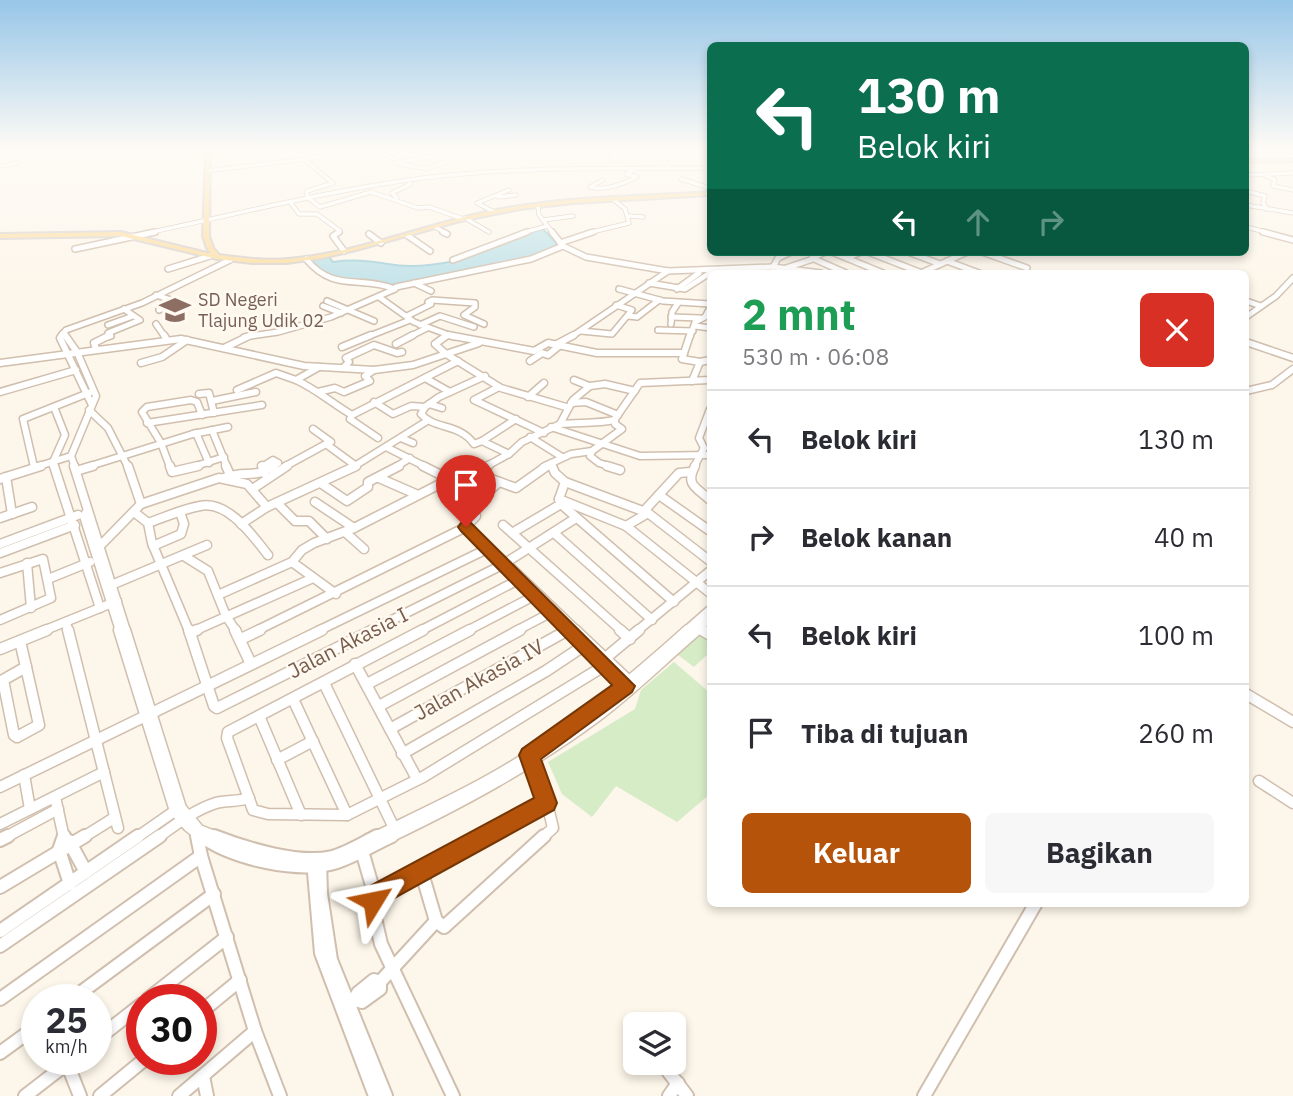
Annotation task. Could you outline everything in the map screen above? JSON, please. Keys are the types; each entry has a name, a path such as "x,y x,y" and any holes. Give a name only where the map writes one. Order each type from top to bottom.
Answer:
{"main road":[{"path":"206,201 206,241 214,256"},
{"path":"0,236 91,233 137,236 230,260 273,263 381,243 464,218 494,212 604,201"}],"street":[{"path":"75,249 301,201"},
{"path":"312,201 320,207 338,201"},
{"path":"399,201 419,208 429,206 464,218 489,232"},
{"path":"482,201 477,203 494,212"},
{"path":"615,201 629,216 643,217"},
{"path":"1264,201 1266,206"},
{"path":"1266,201 1266,206"},
{"path":"291,204 300,214 325,215 341,231 333,236 344,251"},
{"path":"1249,205 1266,206 1293,213"},
{"path":"538,206 543,220 562,244 586,257 668,271 707,272"},
{"path":"543,220 573,216"},
{"path":"224,348 246,336 278,332 341,313 396,287 454,277 551,254 562,244 602,231 614,223 629,223 629,216"},
{"path":"453,260 523,231 547,226"},
{"path":"432,227 447,234"},
{"path":"1249,228 1293,240"},
{"path":"369,234 381,243"},
{"path":"408,236 430,251"},
{"path":"168,270 214,256"},
{"path":"773,267 778,258 783,256"},
{"path":"786,268 818,256"},
{"path":"842,256 876,270"},
{"path":"847,258 852,256"},
{"path":"878,256 913,270"},
{"path":"919,256 940,264"},
{"path":"927,270 959,256"},
{"path":"993,256 1027,268"},
{"path":"306,259 322,274 341,282 396,287"},
{"path":"813,259 839,270"},
{"path":"91,392 67,353 60,338 63,333 73,326 124,309 230,260"},
{"path":"947,261 971,270"},
{"path":"763,270 773,267 800,270"},
{"path":"530,361 542,353 548,354 632,293 668,271"},
{"path":"677,289 702,271"},
{"path":"649,283 677,289 690,288 707,276"},
{"path":"1249,315 1276,296 1293,278"},
{"path":"414,283 430,291"},
{"path":"620,289 659,300 707,305"},
{"path":"156,295 177,302 159,310"},
{"path":"379,296 408,318 446,336 534,351 546,343 597,353 684,353"},
{"path":"614,296 625,299"},
{"path":"342,347 408,318 431,304 428,302 430,300 475,303 475,307 464,315 484,324"},
{"path":"628,316 637,317 659,300"},
{"path":"1249,302 1261,306"},
{"path":"341,313 325,303 374,321"},
{"path":"671,318 678,303"},
{"path":"671,318 689,312 695,303"},
{"path":"581,331 612,334 631,310 616,305"},
{"path":"96,349 94,343 111,337 108,333 140,320 124,309"},
{"path":"396,344 440,316 447,313 452,315"},
{"path":"108,325 133,316"},
{"path":"440,316 474,327"},
{"path":"671,318 706,317"},
{"path":"706,317 695,322 683,360 707,361"},
{"path":"156,324 167,340"},
{"path":"658,330 707,328"},
{"path":"63,333 77,352 91,392 90,407 71,456 87,510 85,516 110,585 181,814 198,832 244,856 316,862 362,851 396,830"},
{"path":"446,336 435,344 446,354 499,387 528,397 568,405 586,402 616,417 622,430 592,451 562,457 551,463 533,473 516,488 475,473"},
{"path":"0,363 38,360 67,353 167,340 187,340 319,368 374,370 414,365 479,342"},
{"path":"141,363 162,356 187,340"},
{"path":"1249,343 1293,358"},
{"path":"343,368 349,362 345,359 359,350 378,345 397,354 402,352"},
{"path":"352,415 458,361"},
{"path":"692,381 700,362"},
{"path":"414,365 417,370 415,373 450,392"},
{"path":"296,380 319,368"},
{"path":"1249,390 1272,385 1293,369"},
{"path":"0,392 76,370"},
{"path":"318,392 335,388 347,391 370,381 365,376 374,370"},
{"path":"237,390 276,373 318,392 325,400 352,415"},
{"path":"485,376 427,405 421,415 427,421 470,436 474,444 516,419"},
{"path":"218,595 292,562 304,548 354,528 451,480 475,473 509,454 530,438 560,424 579,422 593,425 616,417 635,391 639,379 707,380"},
{"path":"574,380 589,386"},
{"path":"528,397 544,383"},
{"path":"560,424 568,405 589,386 600,383 635,391"},
{"path":"499,387 474,400 548,430 640,456 706,455"},
{"path":"34,468 23,419 91,392"},
{"path":"212,401 256,392"},
{"path":"199,394 209,393 214,414"},
{"path":"202,415 197,402 185,400 143,409 142,415 159,441 172,472 224,457"},
{"path":"374,402 393,414 411,406 442,408"},
{"path":"148,424 262,405"},
{"path":"54,407 65,435 53,462 100,608"},
{"path":"90,407 124,455 141,504"},
{"path":"352,415 350,419 378,438"},
{"path":"706,455 699,438 707,417"},
{"path":"241,524 267,507 322,484 356,466 427,421"},
{"path":"76,471 159,441 228,427"},
{"path":"254,488 300,457 331,442 313,429"},
{"path":"212,430 224,457 226,477"},
{"path":"196,433 209,463"},
{"path":"401,438 413,443"},
{"path":"530,438 562,457"},
{"path":"482,441 509,454"},
{"path":"326,444 356,466"},
{"path":"386,447 451,480"},
{"path":"592,451 590,456 593,459 620,470"},
{"path":"626,526 646,512 679,474 690,472 706,455"},
{"path":"12,514 3,478 71,456"},
{"path":"322,484 346,501 368,487 368,482 410,458"},
{"path":"551,463 555,472 565,482 646,512 707,559"},
{"path":"690,472 690,482 707,497"},
{"path":"48,579 87,564 141,504 214,479 264,473"},
{"path":"226,477 242,481 254,488 267,507"},
{"path":"379,478 418,495"},
{"path":"241,639 466,527 476,516 456,503 484,478"},
{"path":"465,508 478,494 488,492 499,482"},
{"path":"512,533 560,502 565,482"},
{"path":"659,495 707,529"},
{"path":"0,501 9,498"},
{"path":"315,502 354,528"},
{"path":"560,502 674,602"},
{"path":"560,502 626,526 707,591"},
{"path":"278,503 295,521 309,521 327,538"},
{"path":"148,523 209,505 241,524 268,555"},
{"path":"0,518 32,507"},
{"path":"0,553 87,510"},
{"path":"134,512 148,523 153,546 163,565 207,684"},
{"path":"153,546 181,534 184,524 180,512"},
{"path":"0,541 73,518"},
{"path":"503,562 531,548 576,518"},
{"path":"503,525 630,639"},
{"path":"466,527 630,686"},
{"path":"345,532 364,549"},
{"path":"554,533 652,620"},
{"path":"110,585 207,545"},
{"path":"0,787 487,549"},
{"path":"184,556 208,571 226,615 241,639 251,664"},
{"path":"0,573 43,559 50,600 0,620"},
{"path":"292,562 336,594"},
{"path":"503,562 518,580 586,645"},
{"name":"Jalan Akasia I","path":"207,684 214,706 220,707 503,562"},
{"path":"27,563 31,608"},
{"path":"518,580 234,728 226,736 253,810 258,813 347,815 382,798 417,779 603,662 707,574"},
{"path":"190,634 226,615 313,578"},
{"path":"367,684 534,596"},
{"path":"0,649 115,601"},
{"name":"Jalan Akasia IV","path":"379,706 552,612"},
{"path":"630,686 707,613"},
{"path":"316,862 473,797 630,686 707,621"},
{"path":"0,887 59,850 67,840 116,823 66,622"},
{"path":"700,628 707,633"},
{"name":"Jalan Akasia IV","path":"390,729 568,630"},
{"path":"20,641 26,667 39,725 17,737 14,735 3,680 26,667"},
{"path":"402,754 586,645"},
{"path":"355,664 417,779"},
{"path":"324,683 396,830"},
{"path":"1249,696 1293,722"},
{"path":"293,699 347,815"},
{"path":"258,716 301,815"},
{"path":"277,760 313,741"},
{"path":"421,870 436,921 444,927 553,828 531,758"},
{"path":"0,824 104,772"},
{"path":"24,775 30,809"},
{"path":"1259,781 1293,803"},
{"path":"55,797 67,840 86,872"},
{"path":"0,931 86,872 181,814 218,802 237,802 249,798"},
{"path":"375,896 547,803"},
{"path":"0,840 58,809"},
{"path":"0,946 181,814"},
{"path":"198,832 201,856 215,894 255,1031 280,1096"},
{"path":"59,850 70,884"},
{"path":"362,851 375,896 373,908 384,954 394,968 453,1096"},
{"path":"0,999 201,856"},
{"path":"316,862 318,895 327,946 386,1096"},
{"path":"92,984 215,894"},
{"path":"924,1096 1034,907"},
{"path":"349,1005 362,1002 380,989 380,982 436,921"},
{"path":"167,984 227,937"},
{"path":"217,999 240,980"},
{"path":"349,1005 375,1096"},
{"path":"112,1027 126,1017"},
{"path":"179,1096 255,1031"},
{"path":"0,1053 21,1038"},
{"path":"25,1096 52,1075"},
{"path":"74,1075 80,1096"},
{"path":"100,1096 126,1075"},
{"path":"672,1075 687,1096"},
{"path":"203,1076 207,1096"},
{"path":"669,1096 678,1083"}],"green space":[{"path":"700,635 707,640 707,655 694,667 678,655"},
{"path":"674,662 707,690 707,797 677,822 616,786 592,817 562,794 548,762 635,709 641,690"}],"water":[{"path":"542,228 557,244 541,255 416,282 366,286 347,283 332,277 309,261 329,257 333,262 361,261 405,266 439,264 455,261"}],"place":[{"name":"SD Negeri Tlajung Udik 02","path":"175,310"}],"route":[{"path":"373,901 375,896 421,870 547,803 530,755 593,712 625,686 466,527"}]}
